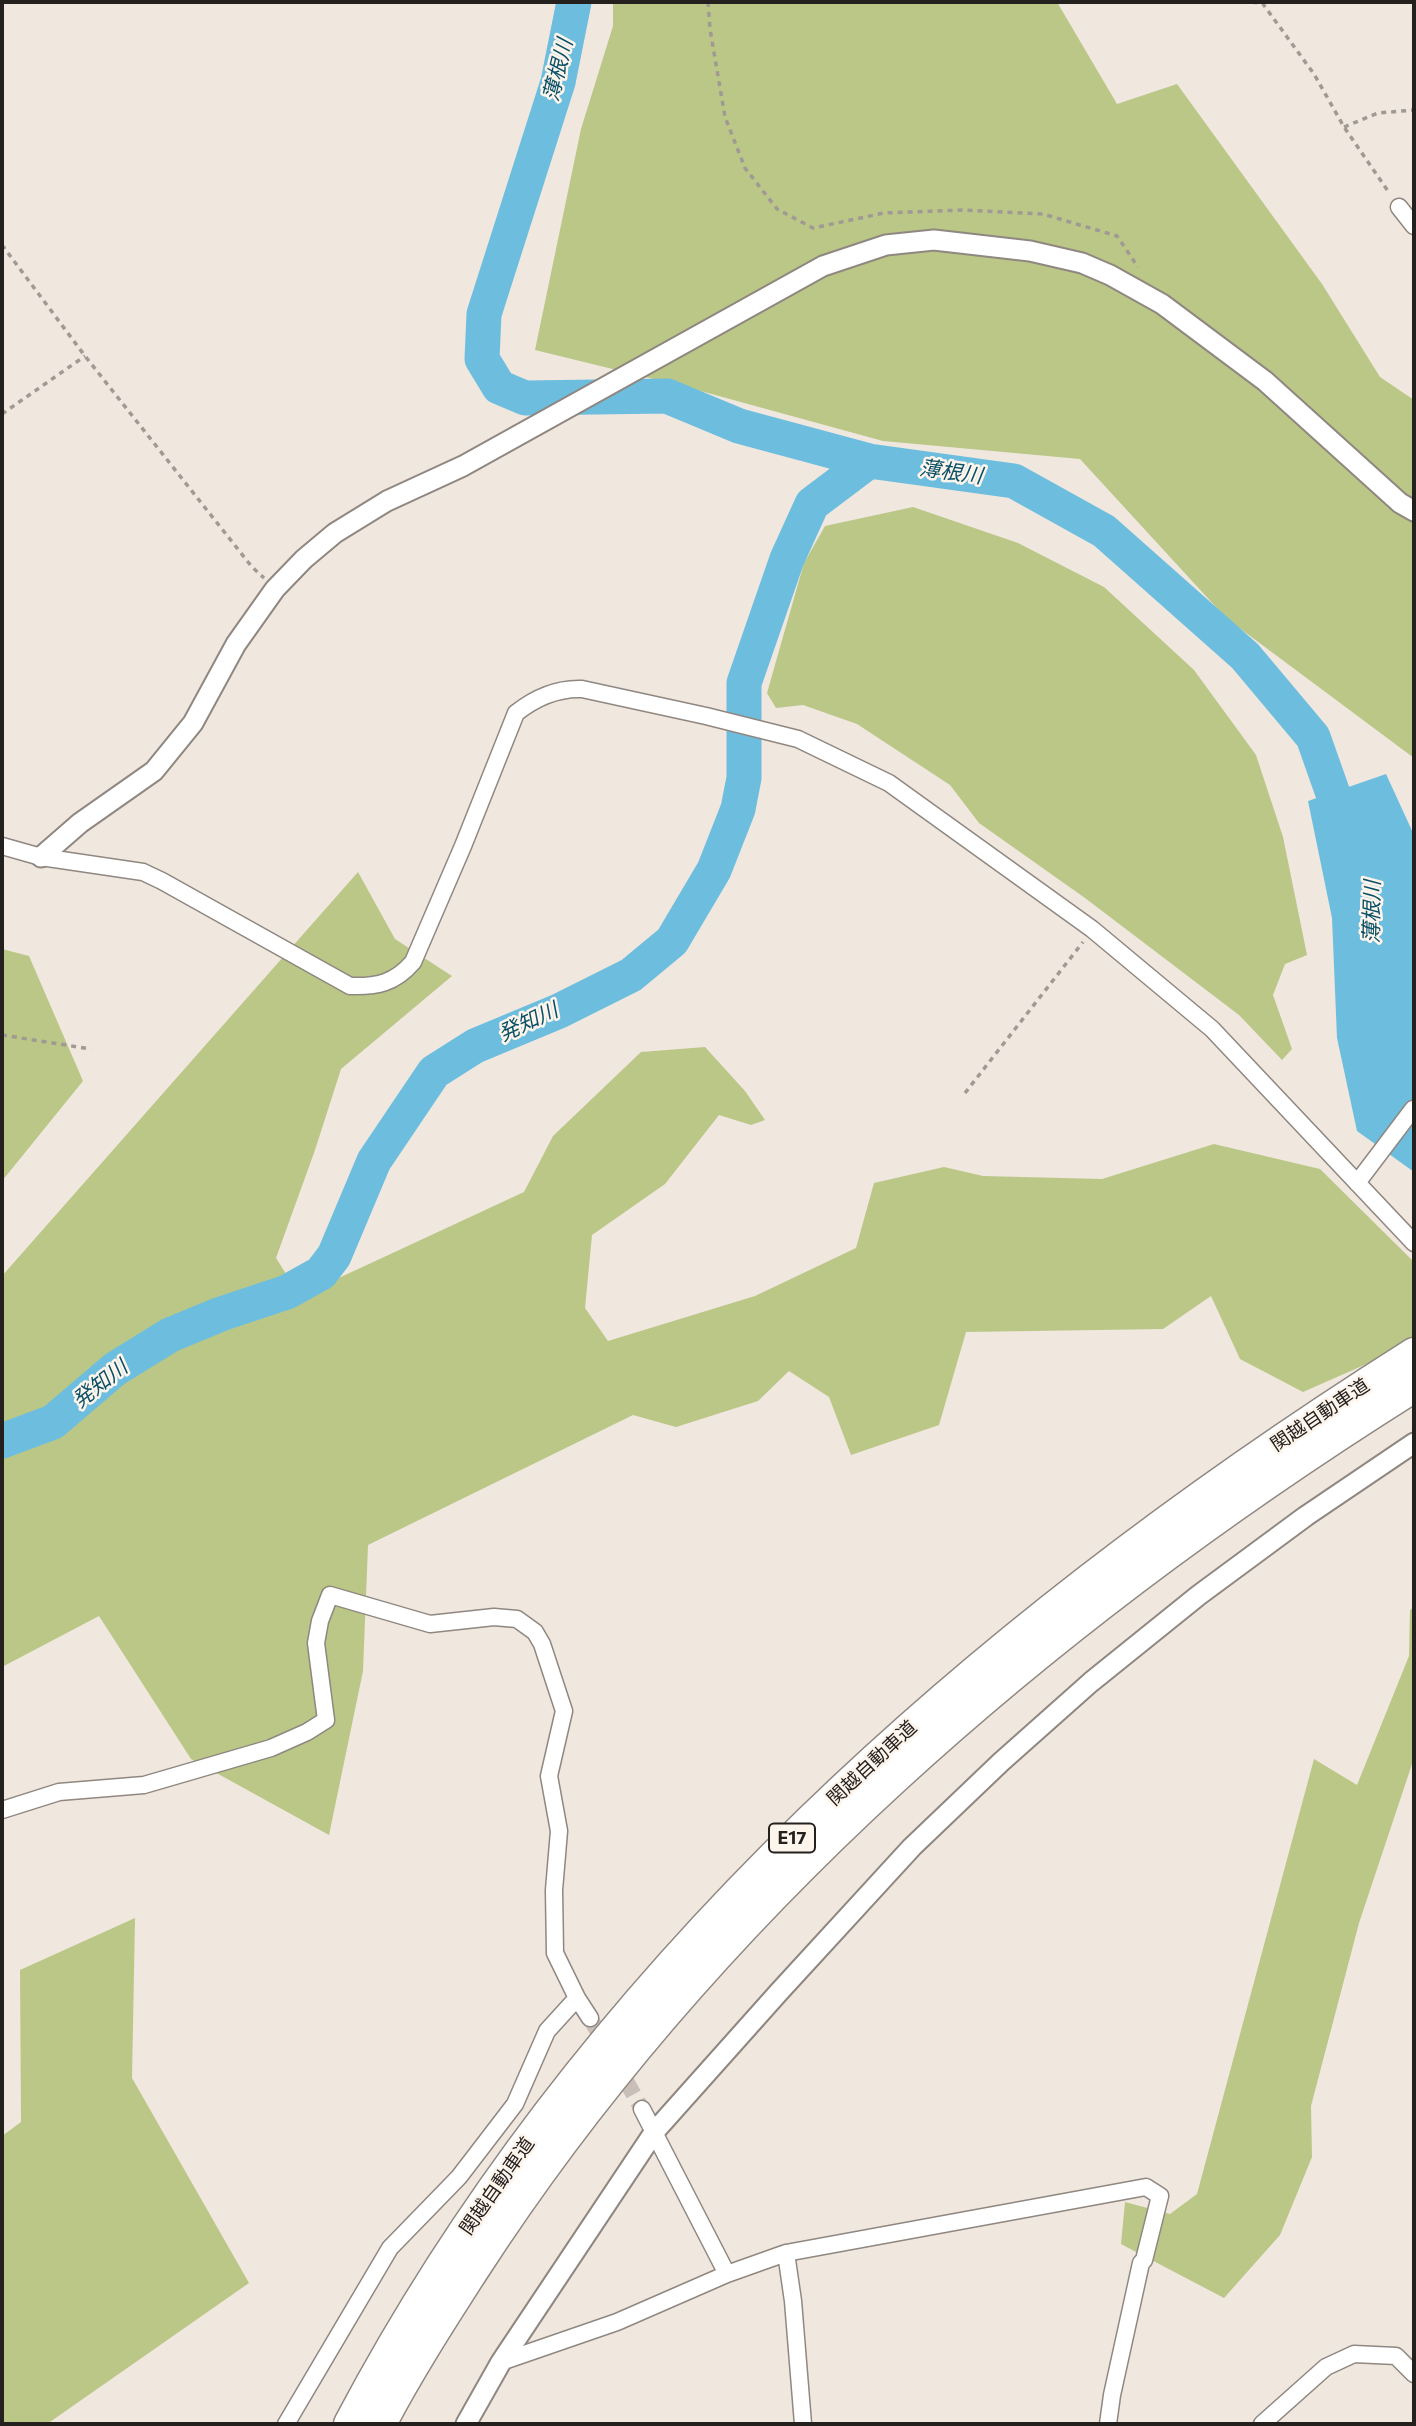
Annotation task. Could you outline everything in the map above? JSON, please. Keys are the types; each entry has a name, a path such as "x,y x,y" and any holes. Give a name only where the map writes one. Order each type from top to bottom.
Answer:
{"highway":[{"name":"関越自動車道","path":"381,2424 448,2310 516,2205 592,2103 671,2007 831,1840 914,1761 1008,1681 1104,1605 1288,1470 1379,1392 1414,1353"},
{"name":"関越自動車道","path":"349,2424 426,2289 496,2184 568,2087 637,2003 726,1904 901,1734 994,1656 1178,1513 1379,1392 1414,1387"}],"street":[{"path":"1399,207 1414,226"},
{"path":"41,857 80,824 154,771 192,723 236,644 275,589 304,559 335,533 367,512 463,466 797,281 842,258 886,245 910,241 960,241 1031,251 1082,263 1137,288 1265,381 1400,503 1414,511"},
{"path":"2,846 41,857 143,872 350,986 368,987 402,975 413,962 516,713 537,698 569,688 582,689 798,739 889,783 1093,929 1212,1029 1414,1243"},
{"path":"1357,1183 1413,1109"},
{"path":"466,2424 501,2362 655,2131 912,1847 1001,1762 1091,1682 1199,1595 1306,1516 1414,1443"},
{"path":"2,1810 59,1792 144,1785 271,1748 326,1720 316,1643 320,1621 330,1595 430,1624 494,1617 517,1619 535,1632 542,1644 564,1711 549,1776 559,1830 553,1924 555,1953 590,2018"},
{"path":"286,2424 390,2248 458,2177 515,2104 547,2031 577,1998"},
{"path":"642,2109 727,2274"},
{"path":"501,2362 617,2322 727,2274 786,2253 1146,2187 1160,2196 1138,2274 1108,2424"},
{"path":"786,2253 793,2301 803,2424"},
{"path":"1262,2424 1326,2367 1354,2354 1396,2356 1414,2374"}],"path":[{"path":"708,2 725,117 745,168 777,209 813,229 884,213 963,210 1044,214 1117,236 1140,270"},
{"path":"1252,2 1263,4 1314,74 1344,127 1399,207"},
{"path":"1344,127 1378,113 1414,110"},
{"path":"2,245 252,567 275,589"},
{"path":"2,414 86,356"},
{"path":"965,1093 1093,929"},
{"path":"2,1035 91,1049"}],"green space":[{"path":"613,2 1057,2 1117,104 1177,84 1322,284 1380,377 1414,400 1414,758 1226,618 1080,459 883,441 686,387 535,350 581,129 613,26"},
{"path":"913,507 1018,543 1104,587 1194,670 1256,755 1283,837 1307,955 1285,964 1273,995 1292,1049 1282,1060 1239,1015 1085,898 979,823 950,785 857,724 803,705 776,708 767,693 804,563 825,526"},
{"path":"358,872 395,939 452,976 341,1069 276,1258 300,1296 524,1192 553,1136 641,1052 705,1047 745,1091 765,1120 751,1125 719,1115 665,1184 592,1235 585,1308 608,1341 755,1296 856,1248 874,1183 944,1167 983,1176 1102,1179 1214,1144 1320,1169 1414,1262 1414,1343 1303,1392 1240,1359 1211,1296 1163,1329 966,1332 939,1425 851,1455 829,1397 789,1371 758,1401 676,1427 633,1415 368,1545 363,1671 329,1835 191,1759 99,1616 2,1667 2,1276"},
{"path":"2,949 29,956 83,1081 2,1181"},
{"path":"1414,1607 1414,1758 1359,1923 1311,2106 1312,2157 1280,2235 1224,2298 1121,2244 1125,2202 1170,2214 1197,2194 1314,1759 1357,1785 1409,1656 1410,1610"},
{"path":"135,1918 132,2078 249,2283 47,2424 2,2424 2,2136 21,2122 20,1970"}],"water":[{"path":"1386,774 1414,835 1414,1172 1357,1131 1337,1038 1332,918 1308,801"}],"waterway":[{"name":"薄根川","path":"574,2 558,82 484,314 482,359 499,387 525,398 667,396 739,426 869,461 1014,481 1104,531 1245,656 1313,737 1343,822 1351,835"},
{"name":"発知川","path":"2,1441 53,1422 115,1369 170,1335 221,1314 287,1292 321,1273 334,1256 374,1161 434,1072 475,1046 559,1011 631,975 672,941 714,870 738,809 744,778 744,683 787,559 812,504 869,461"}],"tunnel":[{"path":"590,2018 642,2109"}]}
